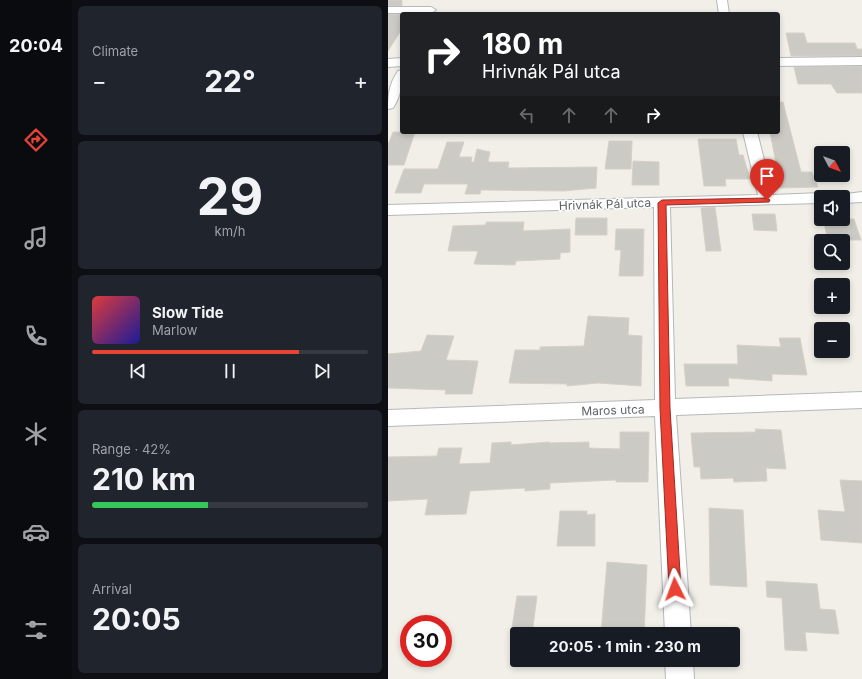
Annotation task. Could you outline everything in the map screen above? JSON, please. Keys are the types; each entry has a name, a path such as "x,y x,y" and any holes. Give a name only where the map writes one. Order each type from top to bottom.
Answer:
{"street":[{"path":"388,10 430,12 437,0"},
{"path":"722,0 724,12"},
{"path":"780,62 862,61"},
{"path":"388,63 400,62"},
{"path":"388,105 400,78"},
{"path":"750,134 767,200"},
{"path":"850,198 862,197"},
{"name":"Hrivnák Pál utca","path":"388,210 814,198"},
{"path":"662,203 665,408 678,627"},
{"name":"Maros utca","path":"388,418 862,400"},
{"path":"679,667 680,679"}],"building":[{"path":"388,0 402,0 402,6 388,6"},
{"path":"388,14 400,14 400,32 388,51"},
{"path":"786,33 804,33 807,43 855,43 857,49 862,49 862,56 791,56"},
{"path":"862,66 862,93 837,93 831,84 798,84 794,67"},
{"path":"780,102 783,102 801,172 812,172 814,182 816,182 818,187 780,188 775,173 778,173 770,134 780,134"},
{"path":"393,132 400,132 400,134 414,134 404,165 388,165 388,145"},
{"path":"698,139 736,139 739,155 743,155 750,179 725,179 726,186 704,186"},
{"path":"609,141 632,141 631,169 605,169"},
{"path":"447,142 464,142 459,157 472,157 471,162 474,162 477,149 490,152 488,162 509,162 508,168 597,167 596,188 564,191 481,190 480,194 465,194 468,184 424,184 421,193 395,193 404,169 438,169"},
{"path":"633,161 659,162 659,185 632,185"},
{"path":"715,207 721,251 706,251 701,208"},
{"path":"752,214 775,214 777,231 754,230"},
{"path":"576,218 607,218 607,235 575,235"},
{"path":"850,219 854,219 861,240 850,240 850,234 827,234 825,226 850,226"},
{"path":"486,222 524,222 523,231 570,229 570,252 560,253 560,259 516,261 515,265 474,264 478,251 448,251 453,226 486,225"},
{"path":"616,229 644,229 643,276 619,276 621,250 615,250"},
{"path":"588,316 629,318 628,335 642,336 641,386 598,383 567,386 567,384 509,383 515,350 540,350 540,347 584,346"},
{"path":"427,335 454,336 446,360 478,361 472,394 445,394 446,390 388,388 388,354 421,351"},
{"path":"779,338 800,338 807,375 772,374 772,381 728,378 729,386 686,386 684,364 738,364 737,345 781,347"},
{"path":"755,429 781,430 786,469 766,468 767,481 734,482 733,478 701,479 700,467 694,467 691,433 756,432"},
{"path":"620,432 649,432 648,482 616,482 616,480 550,483 550,489 525,491 525,488 470,491 466,514 425,515 428,499 388,501 388,457 437,456 439,448 462,448 459,464 490,463 492,443 511,442 511,445 549,442 589,442 589,448 620,449"},
{"path":"840,480 862,481 862,543 821,540 818,510 845,512"},
{"path":"709,508 743,510 747,587 710,585"},
{"path":"560,511 587,511 587,515 595,514 595,546 557,546"},
{"path":"607,562 647,565 644,627 602,627"},
{"path":"766,581 817,584 820,609 835,610 839,634 805,632 807,651 785,650 782,598 767,597"},
{"path":"517,596 537,596 533,627 512,627"}],"route":[{"path":"675,589 665,408 662,203 767,200"}]}
